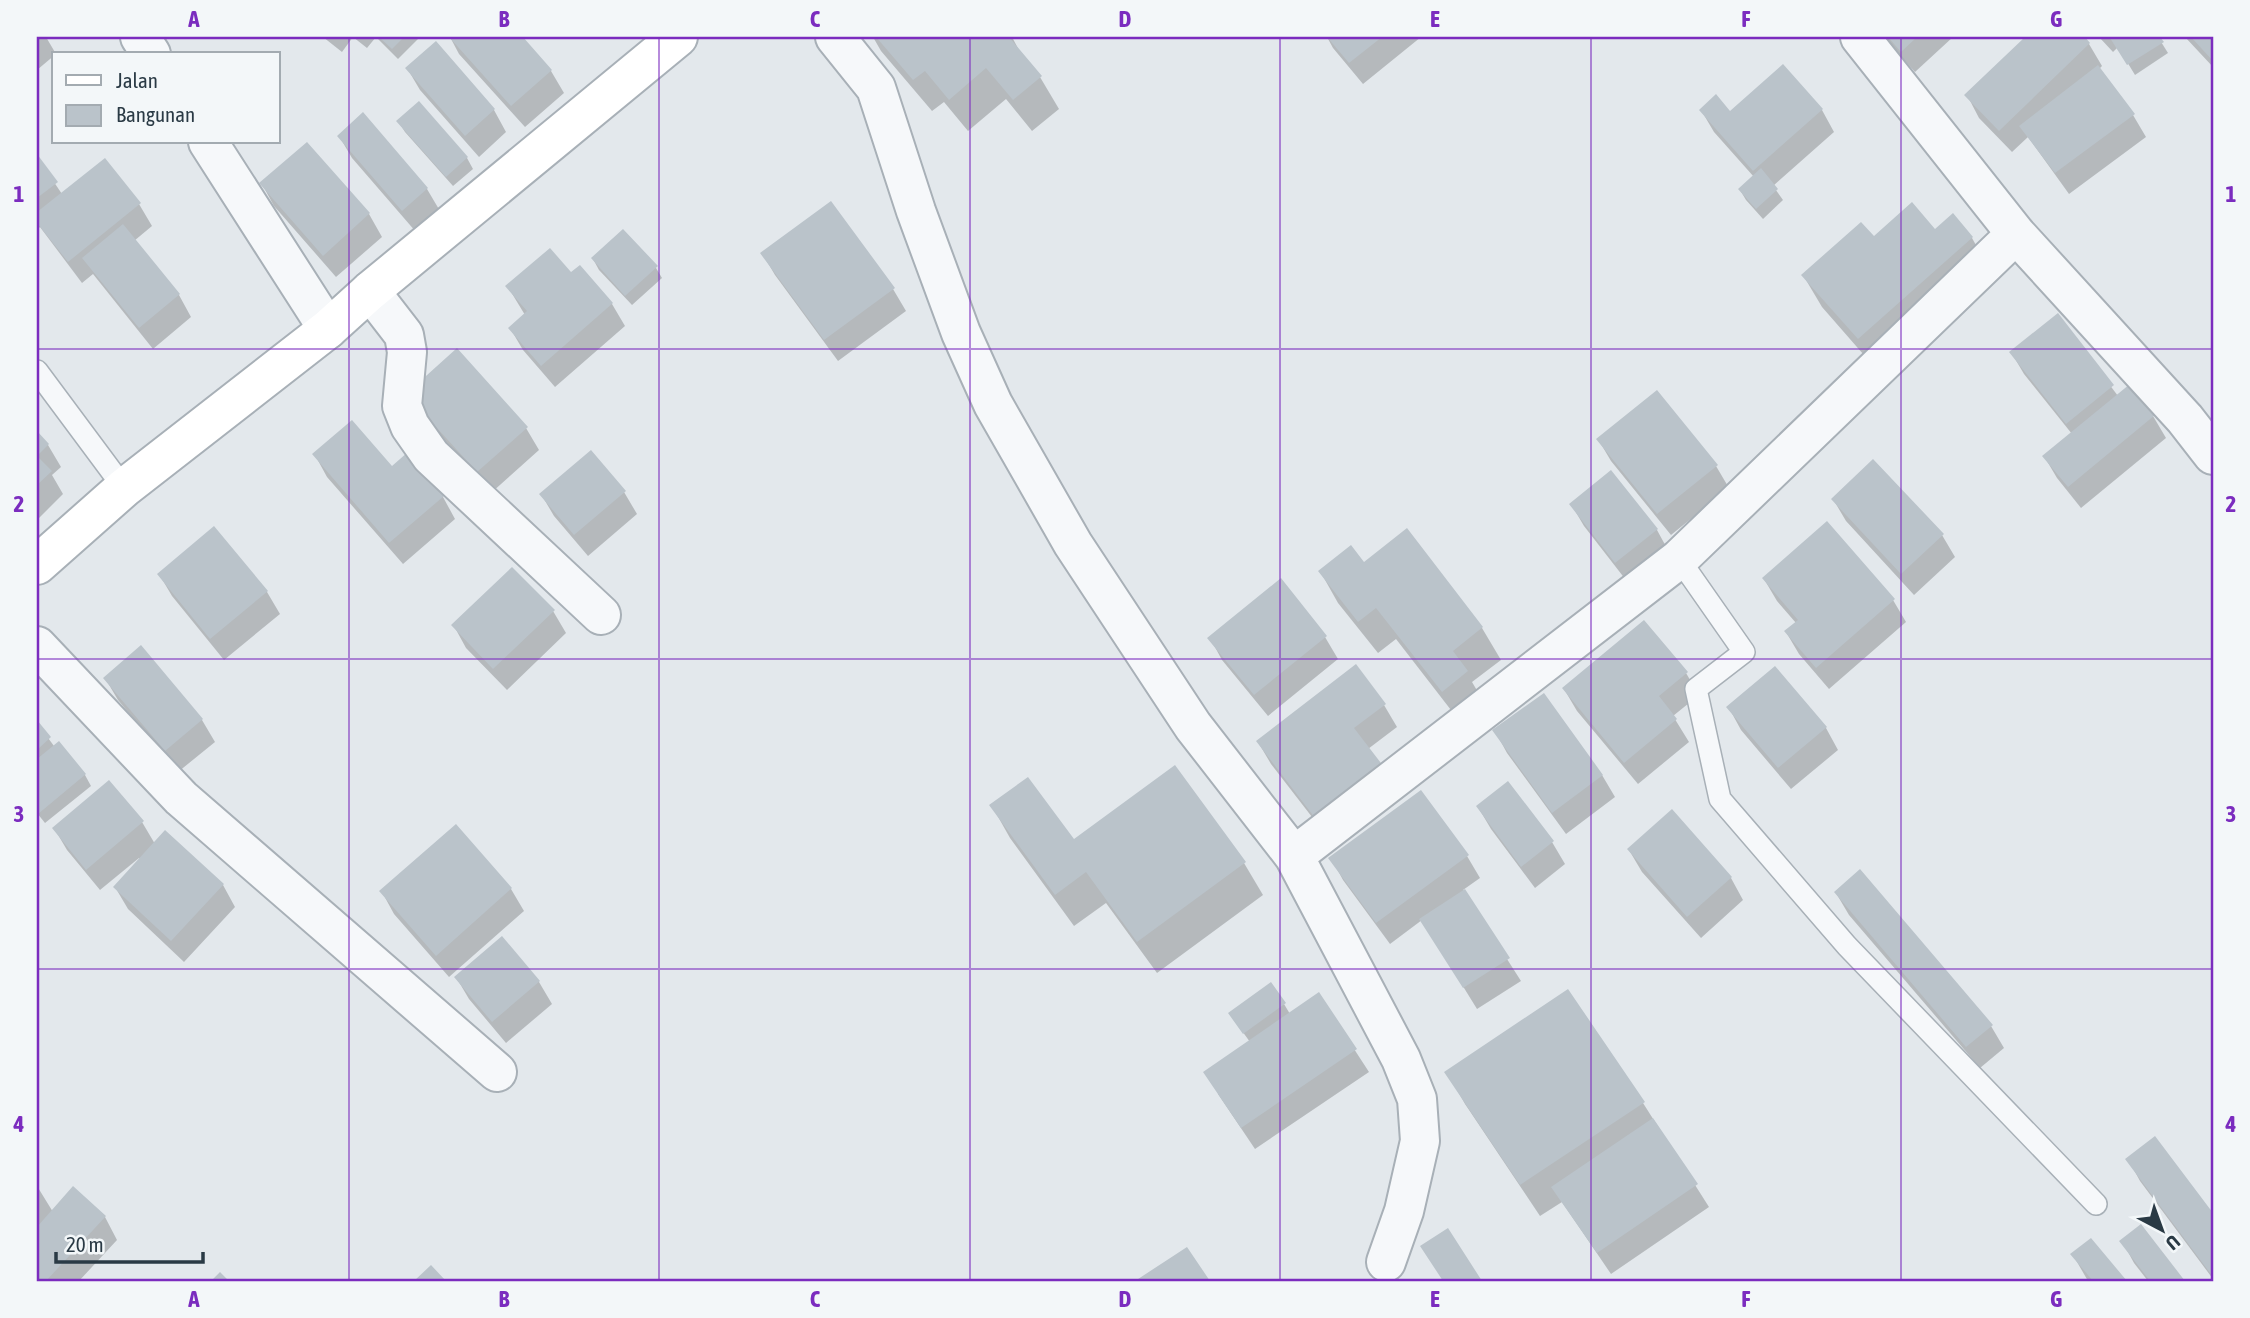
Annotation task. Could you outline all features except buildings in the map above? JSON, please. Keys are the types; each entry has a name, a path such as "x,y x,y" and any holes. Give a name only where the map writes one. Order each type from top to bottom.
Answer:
{"street":[{"path":"140,37 150,52"},
{"path":"37,565 124,488 328,329 370,290 678,37"},
{"path":"835,37 876,88 916,211 961,333 993,404 1073,544 1193,726 1294,856 1401,1059 1417,1099 1420,1141 1404,1212 1386,1262"},
{"path":"1860,37 2016,234 2185,419 2213,455"},
{"path":"209,144 328,329"},
{"path":"1294,856 1679,559 2016,234"},
{"path":"370,290 404,335 407,352 402,406 410,426 430,456 601,614"},
{"path":"37,646 181,798 497,1072"}],"lane":[{"path":"37,371 124,488"},
{"path":"1679,559 1744,652 1696,689 1720,799 1847,946 2096,1204"}]}
